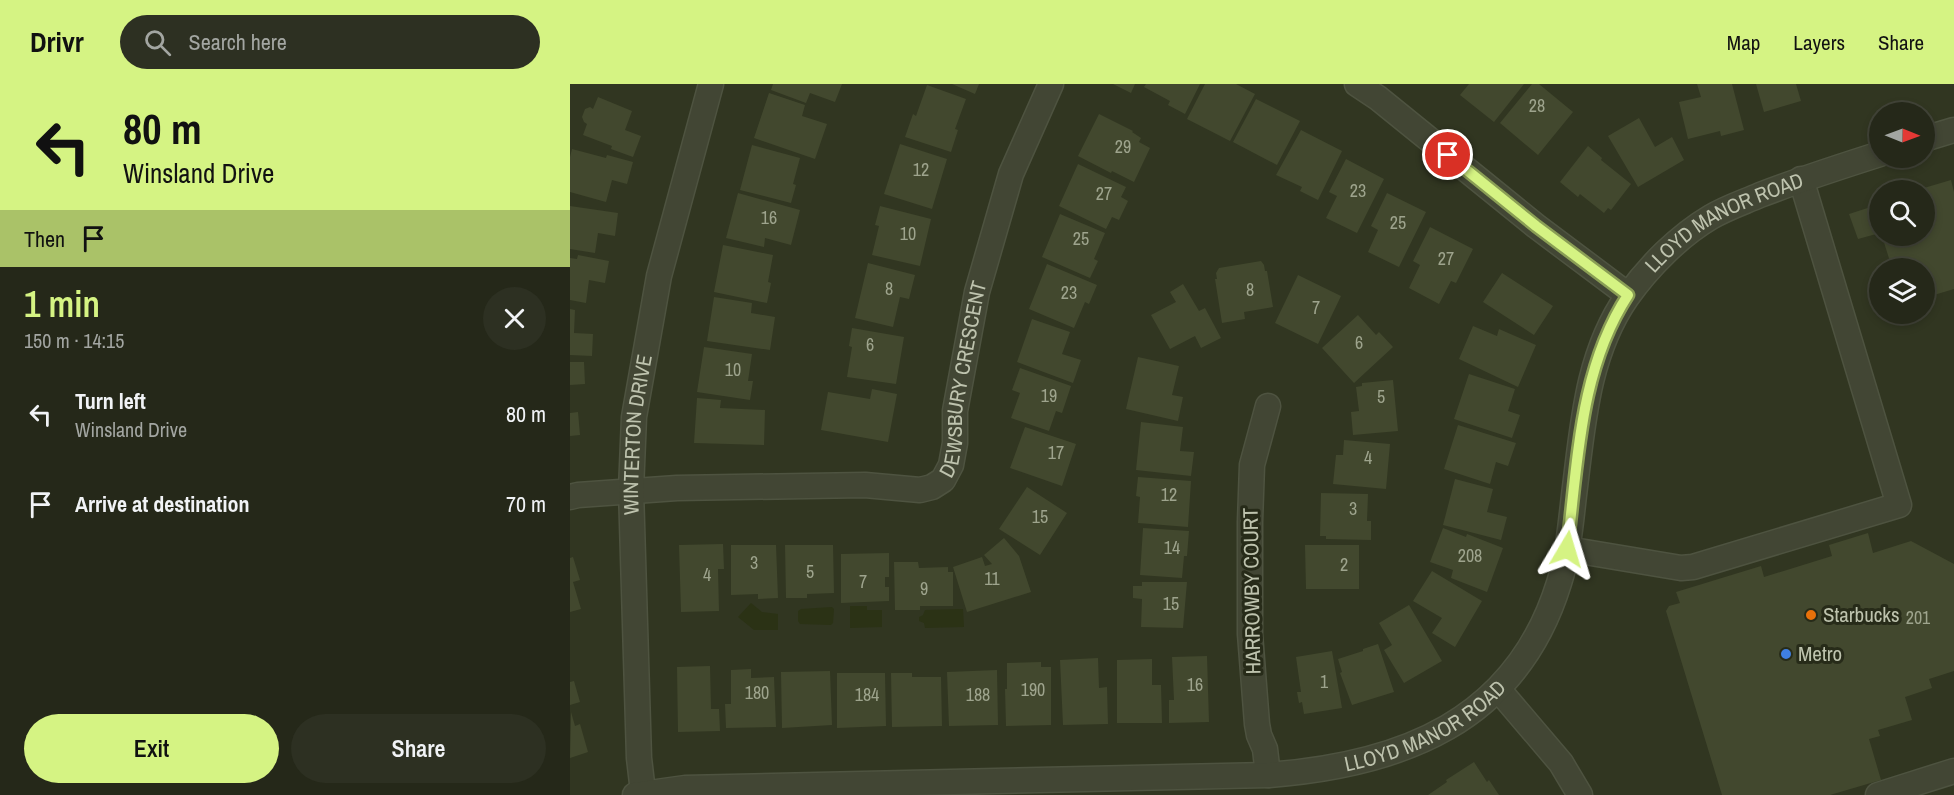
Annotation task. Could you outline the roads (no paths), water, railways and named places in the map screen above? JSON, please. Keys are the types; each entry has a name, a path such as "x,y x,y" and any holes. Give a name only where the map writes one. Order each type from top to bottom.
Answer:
{"street":[{"name":"DEWSBURY CRESCENT","path":"570,497 631,490 865,485 920,490 932,487 943,480 951,465 955,443 955,411 976,292 1011,174 1051,84"},
{"path":"1357,84 1378,98 1536,226 1628,295"},
{"name":"WINTERTON DRIVE","path":"639,794 631,490 634,417 659,276 704,86"},
{"path":"1935,136 1954,130"},
{"name":"LLOYD MANOR ROAD","path":"639,794 685,788 952,788 1268,775 1302,772 1358,762 1419,743 1462,719 1498,689 1533,643 1542,625 1559,583 1567,549 1588,394 1596,360 1628,295 1661,257 1685,235 1712,216 1801,179 1869,157"},
{"path":"1567,549 1681,568 1693,567 1899,505 1801,179"},
{"name":"HARROWBY COURT","path":"1268,406 1252,465 1250,634 1257,724 1265,748 1268,775"},
{"path":"1498,689 1561,763 1580,795"},
{"path":"1878,795 1954,771"}],"place":[{"name":"Starbucks","path":"1811,615"},
{"name":"Metro","path":"1786,654"}]}
